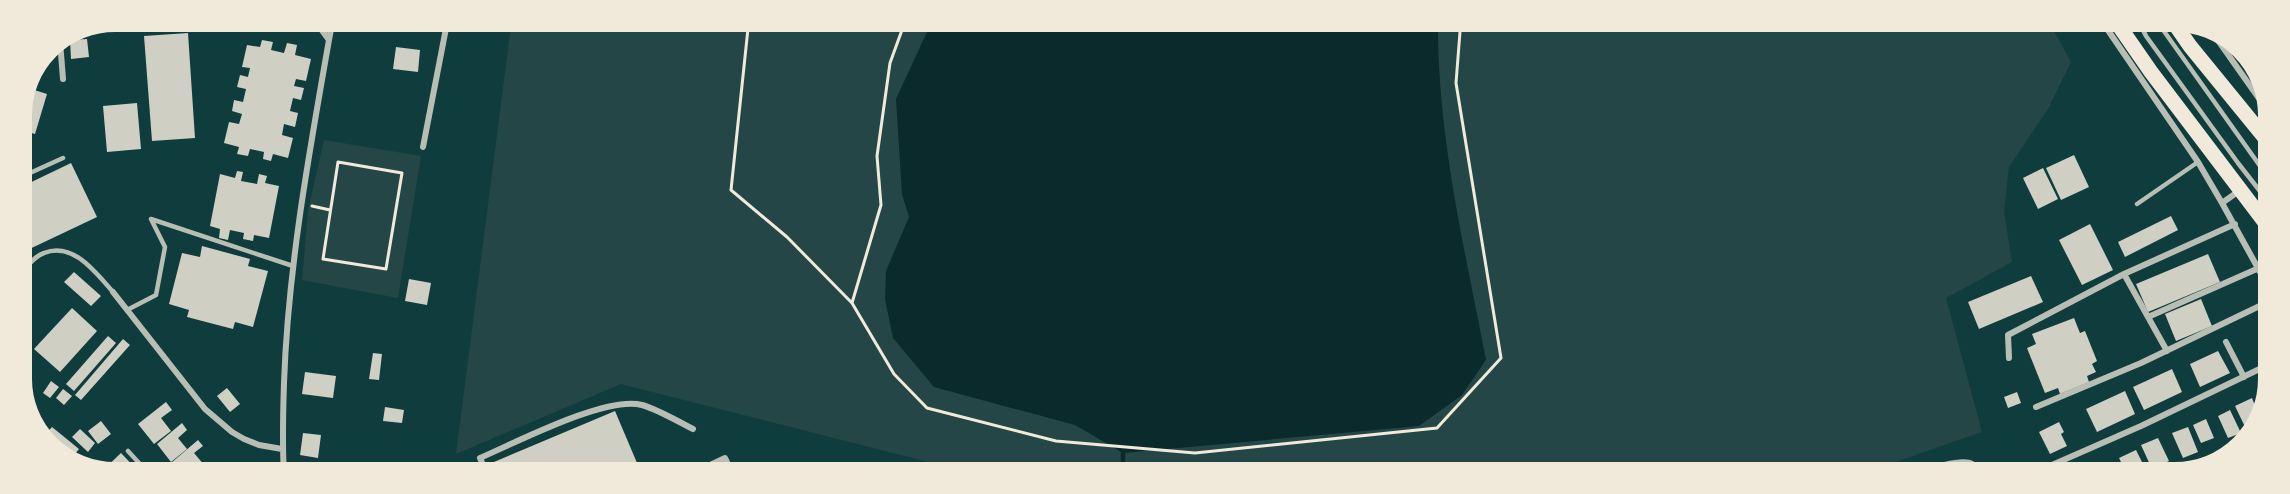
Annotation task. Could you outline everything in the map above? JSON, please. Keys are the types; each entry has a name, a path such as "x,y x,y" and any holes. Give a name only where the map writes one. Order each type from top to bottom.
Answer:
{"highway":[{"path":"2121,28 2151,72 2262,218"},
{"path":"2178,28 2262,134"}],"street":[{"path":"320,28 329,40"},
{"path":"283,466 286,332 293,266 301,204 331,28"},
{"path":"423,147 446,28"},
{"path":"2106,28 2198,162 2262,274"},
{"path":"2218,40 2260,100"},
{"path":"61,48 63,79"},
{"path":"2223,203 2241,190"},
{"path":"2009,358 2008,335 2124,274 2235,224"},
{"path":"2148,317 2259,268"},
{"path":"2124,274 2166,351"},
{"path":"113,292 129,309 205,409 231,432 244,439 259,445 282,449"},
{"path":"2036,407 2166,351 2262,305"},
{"path":"2226,342 2244,377"},
{"path":"2050,466 2141,426 2262,368"},
{"path":"484,466 480,458 606,406 641,405 693,429"},
{"path":"708,466 725,458 729,466"},
{"path":"1944,466 1969,462 1974,466"}],"lane":[{"path":"2142,28 2262,194"},
{"path":"2162,28 2262,169"},
{"path":"29,174 63,158"},
{"path":"2137,204 2198,162"},
{"path":"129,309 156,295 165,247 151,219 293,266"},
{"path":"28,265 42,253 61,249 78,257 113,292"},
{"path":"128,451 142,466"}],"path":[{"path":"748,28 730,190 787,237 852,303 894,374 927,408 1056,441 1195,453 1437,428 1501,358 1456,83 1460,28"},
{"path":"852,303 881,206 877,156 890,63 903,28"},
{"path":"338,162 402,173 386,269 323,259 330,210 338,162"},
{"path":"301,204 330,210"}],"shaded area":[{"path":"511,28 2052,28 2071,62 2048,109 2009,167 2004,211 2012,262 1946,298 1982,432 1884,466 944,466 621,384 456,454"},
{"path":"929,28 1438,28 1442,105 1453,190 1486,360 1462,395 1419,426 1123,453 1075,425 934,387 893,338 885,299 886,271 909,217 902,194 896,99"},
{"path":"324,140 421,156 398,298 302,280 308,210"}],"building":[{"path":"188,33 195,138 152,141 144,36"},
{"path":"87,39 89,57 71,59 70,41"},
{"path":"262,40 273,42 271,50 284,53 287,43 297,45 295,55 311,59 306,81 296,79 294,86 304,88 301,100 293,98 290,111 298,113 295,127 284,124 282,135 293,138 288,158 273,154 271,161 263,159 264,152 250,149 248,156 237,154 239,147 224,143 229,122 239,124 242,114 232,111 234,100 243,102 246,89 237,87 240,75 248,77 250,68 242,67 247,45 260,47"},
{"path":"396,47 420,50 418,72 393,69"},
{"path":"33,89 47,94 35,134 29,132 29,110"},
{"path":"137,103 141,149 107,152 103,106"},
{"path":"2074,155 2089,187 2061,200 2046,168"},
{"path":"71,163 97,217 28,250 29,183"},
{"path":"2043,168 2058,199 2038,209 2023,178"},
{"path":"237,171 243,172 241,181 257,184 259,174 267,176 265,183 279,186 269,238 254,235 253,241 243,239 244,233 230,230 228,240 219,238 220,229 210,226 220,174 235,178"},
{"path":"2171,216 2178,230 2125,257 2118,242"},
{"path":"2090,224 2113,270 2082,285 2059,240"},
{"path":"202,246 250,259 248,266 268,271 253,327 235,322 233,329 187,317 189,310 169,304 182,253 200,257"},
{"path":"2208,254 2220,282 2148,312 2136,284"},
{"path":"74,272 101,296 91,306 64,282"},
{"path":"2031,276 2043,302 1979,329 1968,302"},
{"path":"409,279 431,283 427,305 405,301"},
{"path":"2201,299 2212,326 2176,341 2165,314"},
{"path":"72,308 97,331 60,372 34,349"},
{"path":"2074,318 2080,333 2085,331 2097,361 2092,364 2096,372 2087,376 2089,382 2060,394 2058,388 2045,393 2027,348 2036,344 2032,334"},
{"path":"108,336 116,343 74,391 66,384"},
{"path":"123,339 130,345 81,400 75,395"},
{"path":"2218,351 2230,373 2200,387 2190,364"},
{"path":"373,353 382,354 379,380 369,379"},
{"path":"2172,369 2182,392 2144,410 2133,387"},
{"path":"305,372 336,376 333,398 302,394"},
{"path":"51,381 59,387 50,398 43,393"},
{"path":"227,388 240,404 230,412 217,396"},
{"path":"63,389 72,396 64,405 56,398"},
{"path":"2125,391 2135,414 2097,432 2086,409"},
{"path":"2017,392 2021,403 2008,408 2004,397"},
{"path":"2252,398 2256,408 2246,428 2235,406"},
{"path":"166,402 172,410 161,418 171,431 154,444 138,424"},
{"path":"385,407 404,410 402,423 383,421"},
{"path":"2230,410 2241,433 2228,438 2218,416"},
{"path":"615,411 638,466 490,466 489,464"},
{"path":"2206,419 2214,438 2201,443 2193,425"},
{"path":"101,421 111,434 98,444 88,431"},
{"path":"2059,422 2064,432 2061,434 2067,446 2050,454 2039,432"},
{"path":"182,423 187,430 178,438 187,449 171,462 157,444"},
{"path":"52,427 79,449 74,455 67,451 48,432"},
{"path":"2188,427 2198,452 2183,458 2172,433"},
{"path":"80,429 95,443 88,452 72,437"},
{"path":"303,433 321,435 318,458 300,455"},
{"path":"2158,438 2169,461 2158,466 2151,466 2141,445"},
{"path":"198,440 203,446 194,453 205,466 174,466 171,463"},
{"path":"2136,450 2144,466 2123,466 2119,458"},
{"path":"2222,451 2202,461 2192,464"},
{"path":"121,453 133,466 116,466 108,465"}],"waterway":[{"path":"1123,453 1123,466"}]}
